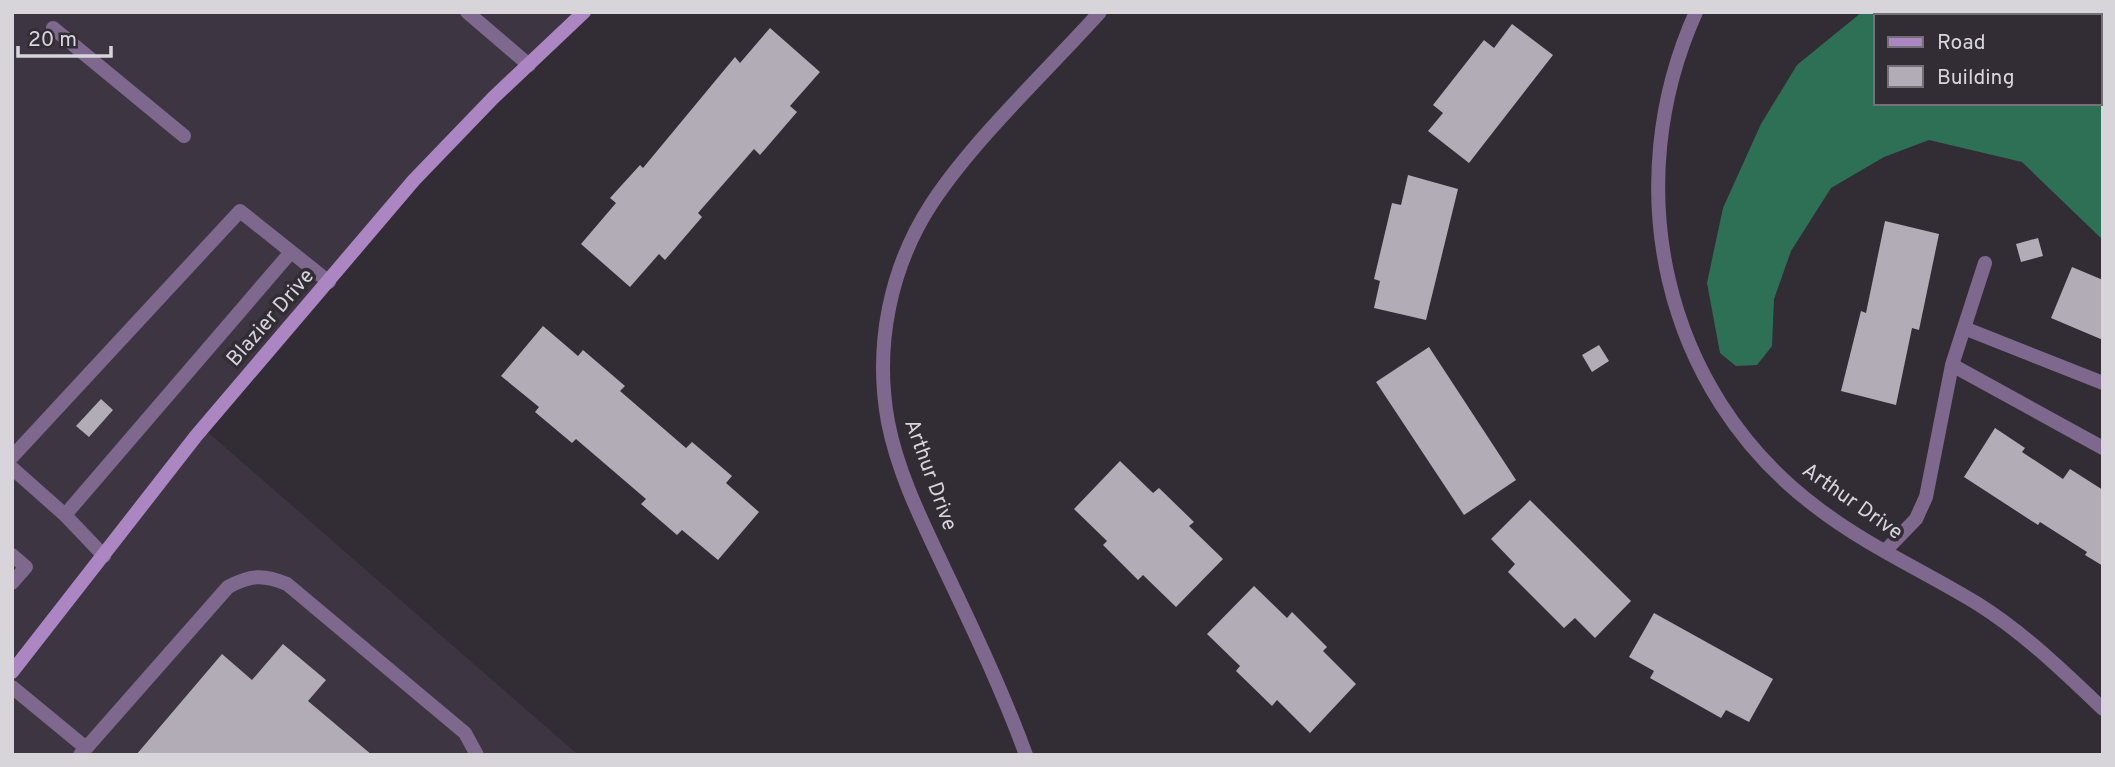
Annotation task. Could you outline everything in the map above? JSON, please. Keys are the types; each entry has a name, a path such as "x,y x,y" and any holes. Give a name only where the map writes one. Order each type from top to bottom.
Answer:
{"street":[{"path":"467,12 529,65"},
{"name":"Blazier Drive","path":"12,672 196,436 422,171 584,12"},
{"name":"Arthur Drive","path":"1026,755 981,646 920,518 895,451 885,393 885,329 897,274 933,201 966,159 1100,12"},
{"name":"Arthur Drive","path":"1696,12 1667,105 1657,178 1660,238 1681,322 1716,401 1754,450 1814,506 2005,622 2053,661 2103,709"},
{"path":"53,28 184,136"},
{"path":"12,457 240,211 329,282"},
{"path":"65,515 291,252"},
{"path":"1885,551 1916,519 1926,497 1952,365 1985,263"},
{"path":"1964,328 2103,383"},
{"path":"1952,365 2103,448"},
{"path":"12,468 65,515 104,556"},
{"path":"12,555 26,567 12,583"},
{"path":"12,687 83,751 228,587 246,577 265,575 287,584 465,733 477,755"}],"shaded area":[{"path":"12,12 584,12 493,98 203,428 576,753 574,755 12,755"}],"green space":[{"path":"1862,12 2103,12 2103,240 2022,162 1929,140 1884,157 1831,188 1791,251 1774,299 1772,346 1757,365 1736,366 1720,353 1707,283 1723,208 1761,124 1797,65"}],"building":[{"path":"1512,24 1553,55 1469,163 1428,131 1443,113 1433,105 1484,40 1494,48"},
{"path":"770,28 820,72 790,106 797,112 760,155 754,149 698,213 702,217 665,260 659,254 630,287 581,244 616,203 610,198 640,165 643,168 735,57 740,63"},
{"path":"1408,175 1458,189 1426,320 1374,308 1380,281 1374,279 1392,203 1401,205"},
{"path":"1885,221 1939,234 1919,330 1912,328 1896,405 1841,391 1861,311 1866,313"},
{"path":"2038,238 2043,256 2021,262 2016,244"},
{"path":"2072,267 2103,280 2103,340 2051,318"},
{"path":"543,326 578,356 583,350 625,386 620,391 686,448 692,442 732,476 726,483 759,512 718,560 682,530 677,535 641,504 646,499 576,439 572,443 535,412 539,407 501,376"},
{"path":"1599,345 1609,361 1592,372 1582,355"},
{"path":"1429,347 1516,480 1464,515 1376,382"},
{"path":"101,399 113,410 89,437 76,426"},
{"path":"1995,428 2025,448 2022,452 2063,479 2070,469 2103,490 2103,566 2085,555 2087,552 2040,522 2038,525 1964,477"},
{"path":"1120,461 1153,493 1159,488 1194,522 1189,526 1223,559 1176,607 1143,575 1138,580 1103,545 1107,541 1074,509"},
{"path":"1530,500 1631,601 1595,638 1575,618 1564,628 1508,572 1515,564 1491,539"},
{"path":"1254,586 1287,618 1292,612 1327,647 1323,651 1356,684 1310,733 1277,700 1272,706 1236,671 1240,666 1207,634"},
{"path":"1654,613 1773,679 1749,722 1726,710 1721,718 1650,678 1654,671 1629,657"},
{"path":"283,644 326,680 308,701 372,755 136,755 222,654 252,680"}]}
